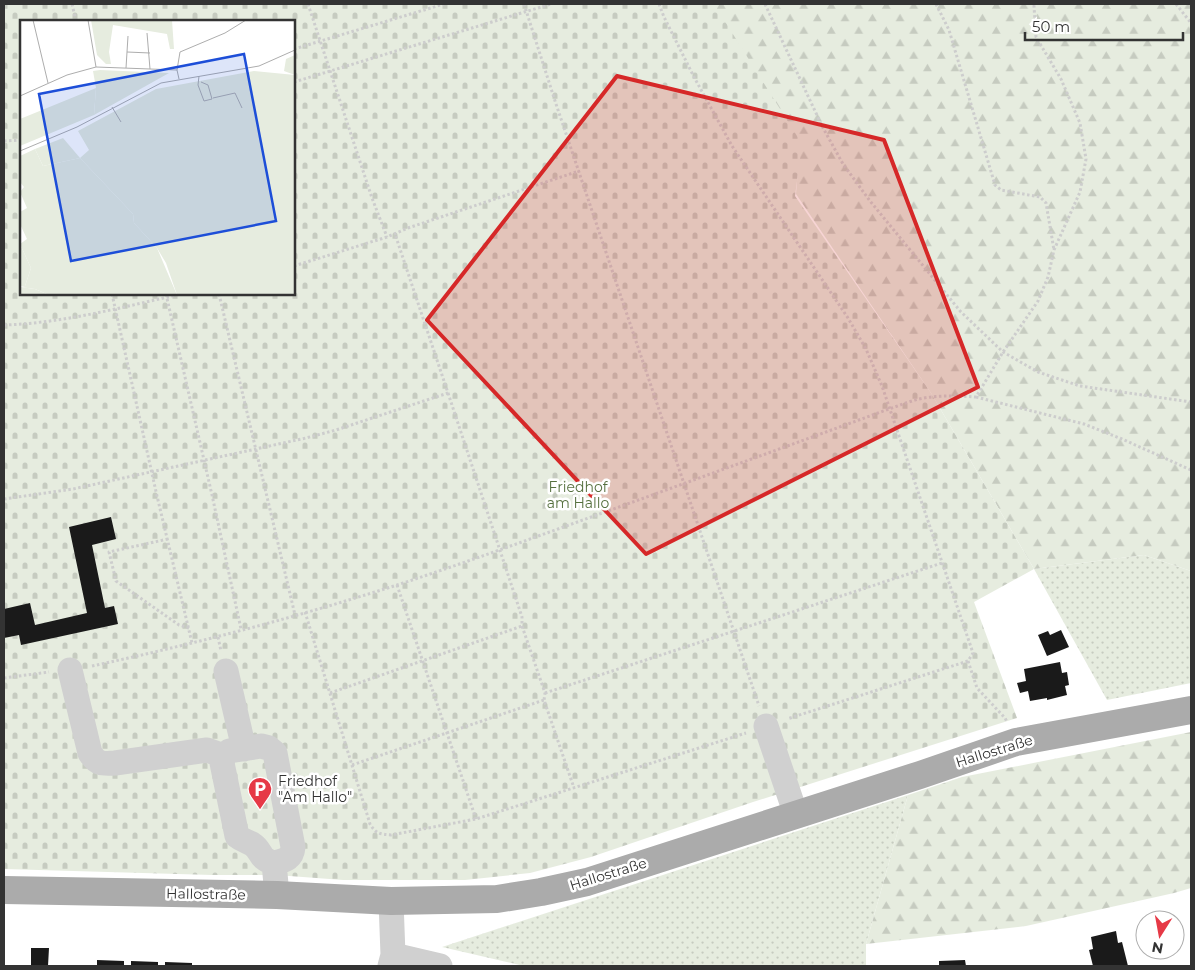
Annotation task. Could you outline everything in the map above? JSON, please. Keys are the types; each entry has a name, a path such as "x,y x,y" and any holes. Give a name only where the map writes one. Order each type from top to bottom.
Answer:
{"main road":[{"name":"Hallostraße","path":"4,890 277,895 391,901 497,900 588,882 1016,742 1191,710"}],"street":[{"path":"70,670 90,753 95,761 109,764 207,750 234,752 261,746 269,748 275,754 294,847 289,858 274,863 267,861 261,857 258,850 252,844 237,836 222,763 234,752"},
{"path":"226,671 234,752"},
{"path":"766,726 796,815"},
{"path":"274,863 277,895"},
{"path":"391,901 391,960 440,966"}],"path":[{"path":"72,4 76,20"},
{"path":"308,4 372,198 387,237"},
{"path":"295,49 444,4"},
{"path":"524,4 766,726"},
{"path":"295,82 551,4"},
{"path":"305,612 370,824 374,830 382,834 391,835 476,819 968,661 973,653 882,386 866,349 848,318 732,146 694,77 659,4"},
{"path":"765,4 822,126 843,164 870,201 961,312 1003,352 1038,372 1080,386 1191,402"},
{"path":"936,4 949,30 995,185 1001,190 1040,197 1046,203 1054,250"},
{"path":"976,397 1003,352 1038,301 1048,278 1054,250 1080,192 1086,158 1080,123 1061,79 1036,37 1035,4"},
{"path":"1176,4 1191,23"},
{"path":"4,141 20,140"},
{"path":"295,266 387,237 408,228 579,171"},
{"path":"395,234 522,617 522,626 545,693 544,700 574,788"},
{"path":"112,295 192,643"},
{"path":"4,325 55,320 116,309 166,295 241,630"},
{"path":"220,295 295,615"},
{"path":"4,499 74,489 306,438 448,393"},
{"path":"4,678 70,670 159,652 397,585 924,398 976,397 1084,424 1191,470"},
{"path":"168,539 109,552 116,581 179,625 189,628"},
{"path":"545,693 942,563"},
{"path":"397,585 476,819"},
{"path":"330,693 522,626"},
{"path":"968,661 977,688 1006,718 1016,742"},
{"path":"352,765 544,700"}],"highlighted area":[{"path":"617,76 884,140 978,387 646,554 427,320"}],"green space":[{"name":"Friedhof am Hallo","path":"4,4 714,4 802,144 795,196 931,393 1034,569 974,602 1017,718 753,802 591,857 530,873 465,880 343,880 276,875 4,869"},
{"path":"713,4 1191,4 1191,571 1144,555 1034,569 931,393 796,194 800,144"},
{"path":"1144,555 1191,571 1191,683 1107,700 1034,569"},
{"path":"1191,732 1191,888 1026,926 866,944 908,795 962,777"},
{"path":"908,795 866,944 866,966 524,966 442,947"}],"building":[{"path":"111,517 116,539 92,545 105,608 114,606 118,624 21,645 19,635 4,638 4,609 30,603 35,625 87,613 69,527"},
{"path":"1061,630 1069,647 1047,656 1038,635 1048,631 1050,635"},
{"path":"1060,662 1062,673 1067,672 1069,685 1065,686 1067,695 1047,700 1047,698 1030,701 1028,691 1020,693 1017,683 1026,681 1024,669"},
{"path":"1116,931 1118,943 1122,942 1128,966 1093,966 1089,950 1093,949 1091,937"},
{"path":"31,948 49,948 48,966 31,966"},
{"path":"97,960 124,961 124,966 97,966"},
{"path":"965,960 966,966 939,966 939,961"},
{"path":"131,961 158,962 158,966 131,966"},
{"path":"165,962 192,963 192,966 165,966"}],"place":[{"name":"Friedhof \"Am Hallo\"","path":"260,810"}]}
